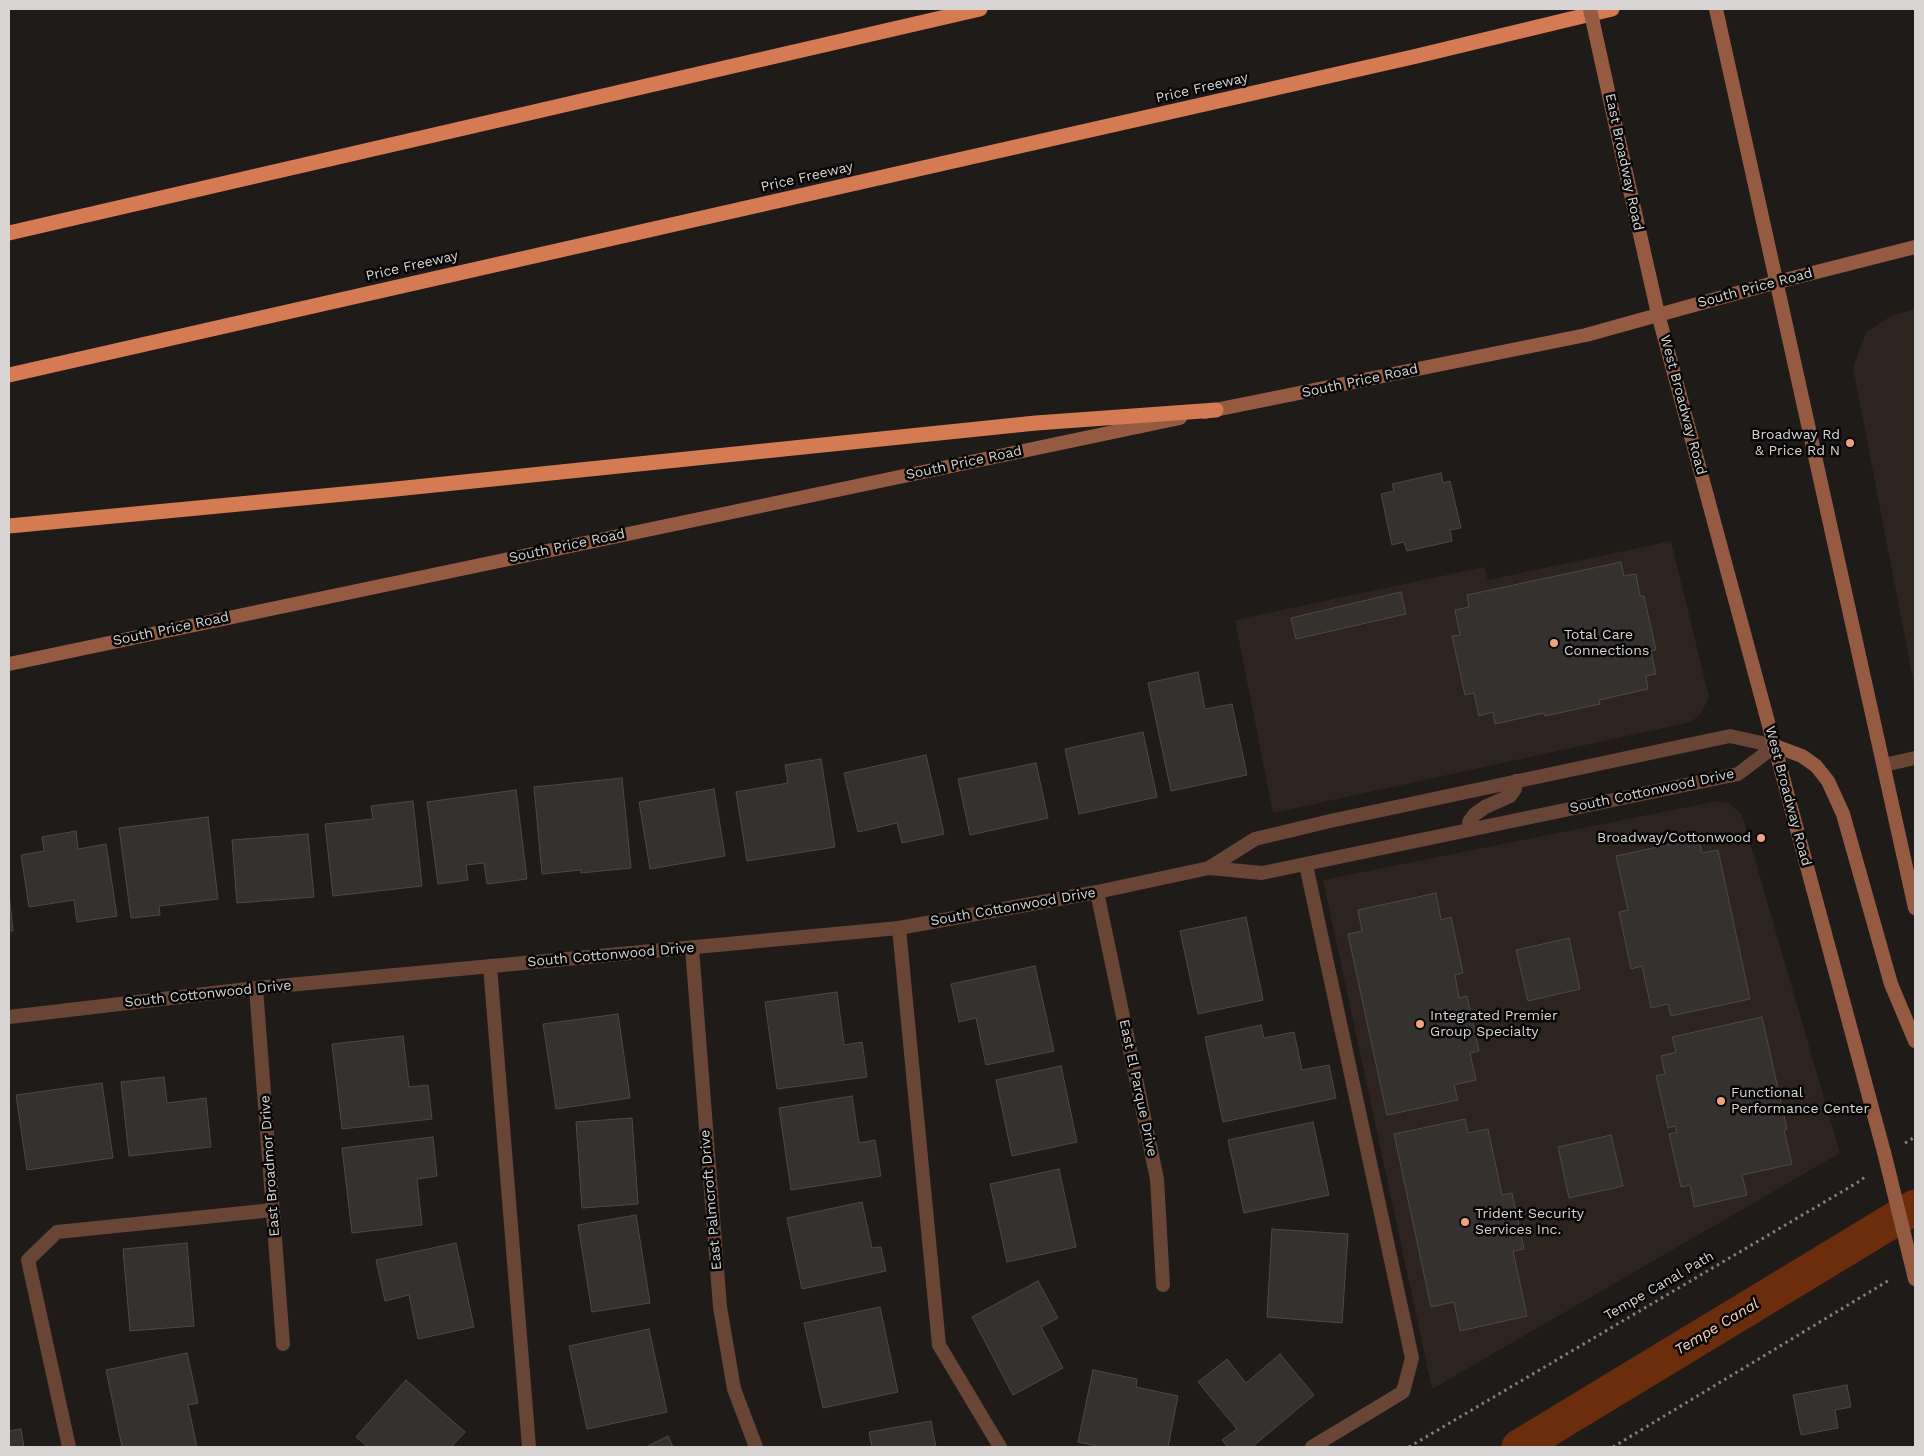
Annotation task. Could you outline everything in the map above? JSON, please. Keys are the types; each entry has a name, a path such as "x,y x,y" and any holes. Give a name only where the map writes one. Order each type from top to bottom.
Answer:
{"highway":[{"path":"9,233 980,9"},
{"name":"Price Freeway","path":"9,375 1417,56 1612,9"},
{"path":"9,526 386,490 1036,423 1216,410"}],"main road":[{"name":"East Broadway Road","path":"1590,9 1658,314"},
{"path":"1716,9 1915,908"},
{"name":"South Price Road","path":"9,664 1216,410 1586,335 1777,282 1915,247"},
{"name":"West Broadway Road","path":"1658,314 1885,1156 1914,1272"},
{"path":"1775,746 1802,756 1816,766 1828,781 1842,814 1891,984 1915,1041"}],"street":[{"name":"South Cottonwood Drive","path":"1209,868 1255,839 1330,820 1730,736 1775,746"},
{"name":"South Cottonwood Drive","path":"9,1016 256,988 899,928 1097,892 1209,868 1262,874 1738,774 1775,746"},
{"path":"1884,765 1915,758"},
{"path":"1468,830 1469,822 1474,815 1485,807 1510,796 1516,789 1516,781"},
{"path":"1306,865 1412,1358 1403,1392 1312,1447"},
{"name":"East El Parque Drive","path":"1097,892 1157,1179 1163,1285"},
{"path":"899,928 939,1345 1000,1447"},
{"name":"East Palmcroft Drive","path":"692,948 720,1308 734,1389 756,1447"},
{"path":"490,966 529,1447"},
{"name":"East Broadmor Drive","path":"256,988 284,1344"},
{"path":"69,1447 28,1260 57,1232 274,1210"}],"path":[{"name":"Tempe Canal Path","path":"1409,1447 1860,1181 1885,1156 1915,1137"},
{"path":"1612,1447 1914,1272"}],"shaded area":[{"path":"1915,309 1915,690 1853,368 1866,332 1893,315"},
{"path":"1671,541 1709,697 1701,714 1691,722 1273,813 1235,620 1484,567 1488,580"},
{"path":"1717,801 1729,803 1742,815 1840,1153 1432,1389 1323,880"}],"building":[{"path":"1441,473 1443,483 1450,481 1461,528 1450,530 1452,541 1407,551 1404,542 1392,545 1381,494 1394,491 1392,484"},
{"name":"Total Care Connections","path":"1621,562 1624,576 1636,574 1640,596 1644,596 1656,650 1651,651 1656,674 1646,676 1648,689 1599,700 1600,704 1545,716 1544,713 1495,724 1493,712 1479,716 1474,693 1465,695 1452,636 1460,635 1455,610 1469,607 1467,595"},
{"path":"1401,592 1406,614 1296,639 1291,618"},
{"path":"1198,672 1205,709 1232,704 1247,775 1171,791 1148,683"},
{"path":"1143,732 1157,797 1079,814 1065,749"},
{"path":"926,755 944,834 902,843 897,823 858,832 844,773"},
{"path":"821,759 835,847 747,861 736,792 788,783 785,765"},
{"path":"1036,763 1048,818 970,835 958,779"},
{"path":"622,778 631,868 581,873 581,870 542,874 534,787"},
{"path":"714,789 725,856 650,869 639,802"},
{"path":"516,790 527,879 487,884 484,863 466,865 468,880 438,884 427,802"},
{"path":"413,801 422,886 333,896 325,824 373,819 371,806"},
{"path":"208,817 218,899 159,906 160,915 131,918 119,828"},
{"path":"76,831 78,849 106,844 117,916 77,922 74,900 29,907 21,855 44,851 42,837"},
{"path":"308,834 314,897 237,903 232,840"},
{"path":"1699,838 1702,853 1718,850 1750,999 1671,1016 1668,1004 1651,1008 1642,966 1631,969 1619,912 1628,910 1616,856"},
{"path":"9,892 13,931 9,931"},
{"name":"Integrated Premier Group Specialty","path":"1436,893 1441,920 1451,917 1463,973 1455,975 1459,998 1467,996 1479,1051 1470,1053 1476,1080 1454,1085 1458,1100 1387,1115 1348,934 1362,931 1358,910"},
{"path":"1246,917 1263,1000 1198,1014 1180,931"},
{"path":"1569,938 1580,989 1528,1001 1516,950"},
{"path":"1035,966 1054,1051 986,1065 976,1018 959,1022 951,984"},
{"path":"837,992 844,1045 862,1042 867,1077 777,1089 765,1002"},
{"path":"618,1014 630,1098 556,1109 543,1024"},
{"name":"Functional Performance Center","path":"1762,1017 1787,1129 1784,1130 1792,1164 1742,1175 1747,1195 1694,1207 1690,1185 1681,1187 1669,1134 1677,1132 1675,1126 1668,1128 1656,1076 1665,1074 1661,1056 1676,1052 1672,1037"},
{"path":"1261,1025 1264,1038 1294,1032 1302,1070 1329,1065 1336,1098 1223,1122 1205,1037"},
{"path":"403,1036 409,1087 428,1085 432,1119 342,1129 332,1044"},
{"path":"1061,1066 1077,1142 1012,1156 996,1080"},
{"path":"164,1077 167,1103 206,1098 211,1147 129,1156 121,1082"},
{"path":"102,1083 113,1158 27,1170 16,1095"},
{"path":"852,1096 859,1143 875,1140 881,1176 791,1190 779,1108"},
{"path":"632,1118 638,1204 582,1208 576,1122"},
{"name":"Trident Security Services Inc.","path":"1465,1119 1468,1133 1488,1129 1502,1195 1512,1193 1524,1249 1513,1251 1527,1316 1460,1331 1454,1302 1431,1307 1394,1134"},
{"path":"1313,1122 1329,1195 1244,1213 1228,1140"},
{"path":"1611,1135 1623,1186 1569,1198 1558,1147"},
{"path":"433,1137 437,1176 417,1179 422,1225 352,1233 342,1148"},
{"path":"1059,1169 1076,1247 1007,1262 990,1184"},
{"path":"862,1202 872,1248 881,1247 886,1271 802,1289 787,1218"},
{"path":"636,1215 650,1303 592,1312 578,1225"},
{"path":"1272,1229 1348,1234 1342,1323 1267,1317"},
{"path":"187,1243 194,1326 130,1331 123,1249"},
{"path":"456,1243 474,1327 418,1339 409,1295 385,1301 376,1260"},
{"path":"1038,1281 1058,1318 1041,1327 1063,1368 1013,1395 972,1317"},
{"path":"880,1307 898,1392 823,1408 804,1323"},
{"path":"649,1329 667,1412 587,1429 569,1346"},
{"path":"187,1353 198,1403 188,1405 197,1447 122,1447 106,1370"},
{"path":"1280,1354 1314,1395 1252,1447 1228,1447 1222,1440 1237,1429 1198,1382 1227,1359 1246,1383"},
{"path":"1093,1370 1137,1379 1136,1387 1178,1396 1168,1447 1101,1447 1078,1442"},
{"path":"406,1380 465,1432 451,1447 368,1447 356,1437"},
{"path":"1847,1385 1851,1407 1835,1410 1838,1428 1801,1435 1793,1395"},
{"path":"931,1421 936,1447 872,1447 869,1432"},
{"path":"21,1429 24,1447 9,1447 9,1431"},
{"path":"668,1436 673,1447 646,1447"}],"waterway":[{"name":"Tempe Canal","path":"1519,1447 1915,1207"}],"place":[{"name":"Broadway Rd & Price Rd N","path":"1850,443"},
{"name":"Total Care Connections","path":"1554,643"},
{"name":"Broadway/Cottonwood","path":"1761,838"},
{"name":"Integrated Premier Group Specialty","path":"1420,1024"},
{"name":"Functional Performance Center","path":"1721,1101"},
{"name":"Trident Security Services Inc.","path":"1465,1222"}]}
